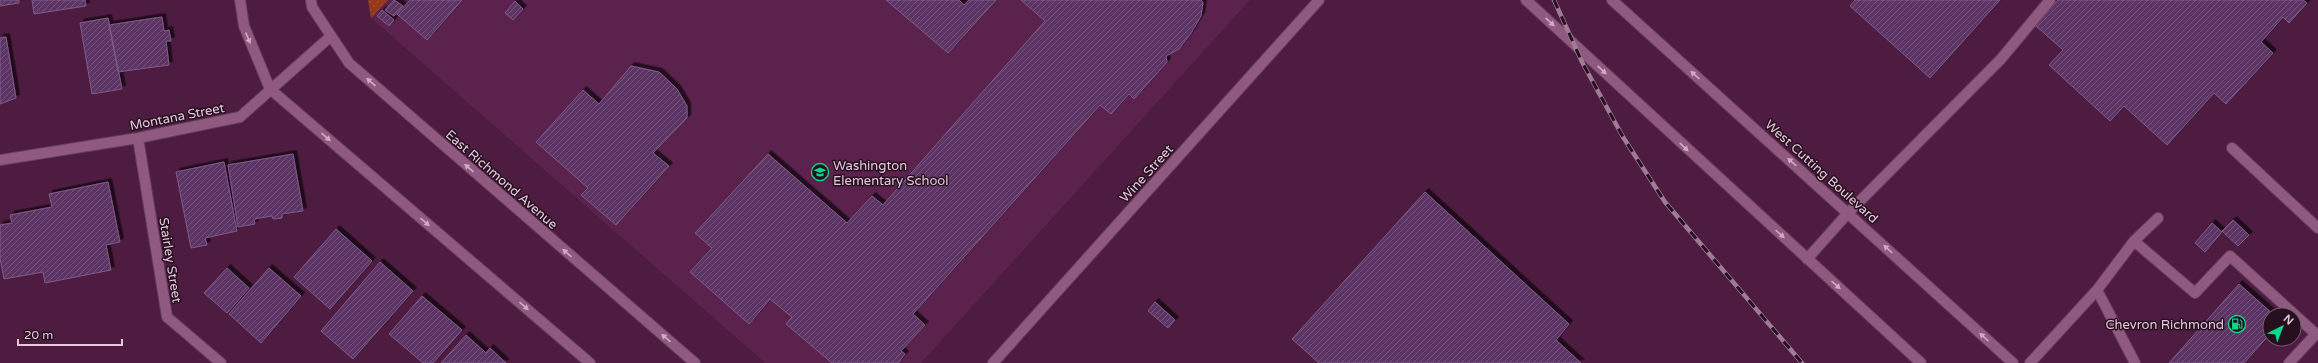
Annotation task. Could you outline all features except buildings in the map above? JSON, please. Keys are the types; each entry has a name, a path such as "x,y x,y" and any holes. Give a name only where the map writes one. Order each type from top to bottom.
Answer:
{"street":[{"path":"240,0 244,26 270,89 590,363"},
{"name":"East Richmond Avenue","path":"311,0 312,7 349,63 696,363"},
{"name":"Wine Street","path":"992,363 1319,0"},
{"path":"1526,0 1921,363"},
{"name":"West Cutting Boulevard","path":"1612,0 2013,363"},
{"path":"1807,259 1848,213 2001,59 2050,0"},
{"name":"Montana Street","path":"0,160 138,138 240,117 331,36"},
{"name":"Stairley Street","path":"138,138 167,317 221,363"},
{"path":"2232,148 2318,228"},
{"path":"2030,363 2097,290 2134,241 2158,218"},
{"path":"2134,241 2195,293 2230,256 2316,334 2289,363"},
{"path":"2097,290 2136,363"}],"shaded area":[{"path":"368,0 388,0 371,18"},
{"name":"Washington Elementary School","path":"388,0 1250,0 921,363 765,363 371,18"}],"railway":[{"path":"1554,0 1582,62 1623,137 1665,202 1802,363"}],"place":[{"name":"Washington Elementary School","path":"820,172"},
{"name":"Chevron Richmond","path":"2237,324"}]}
